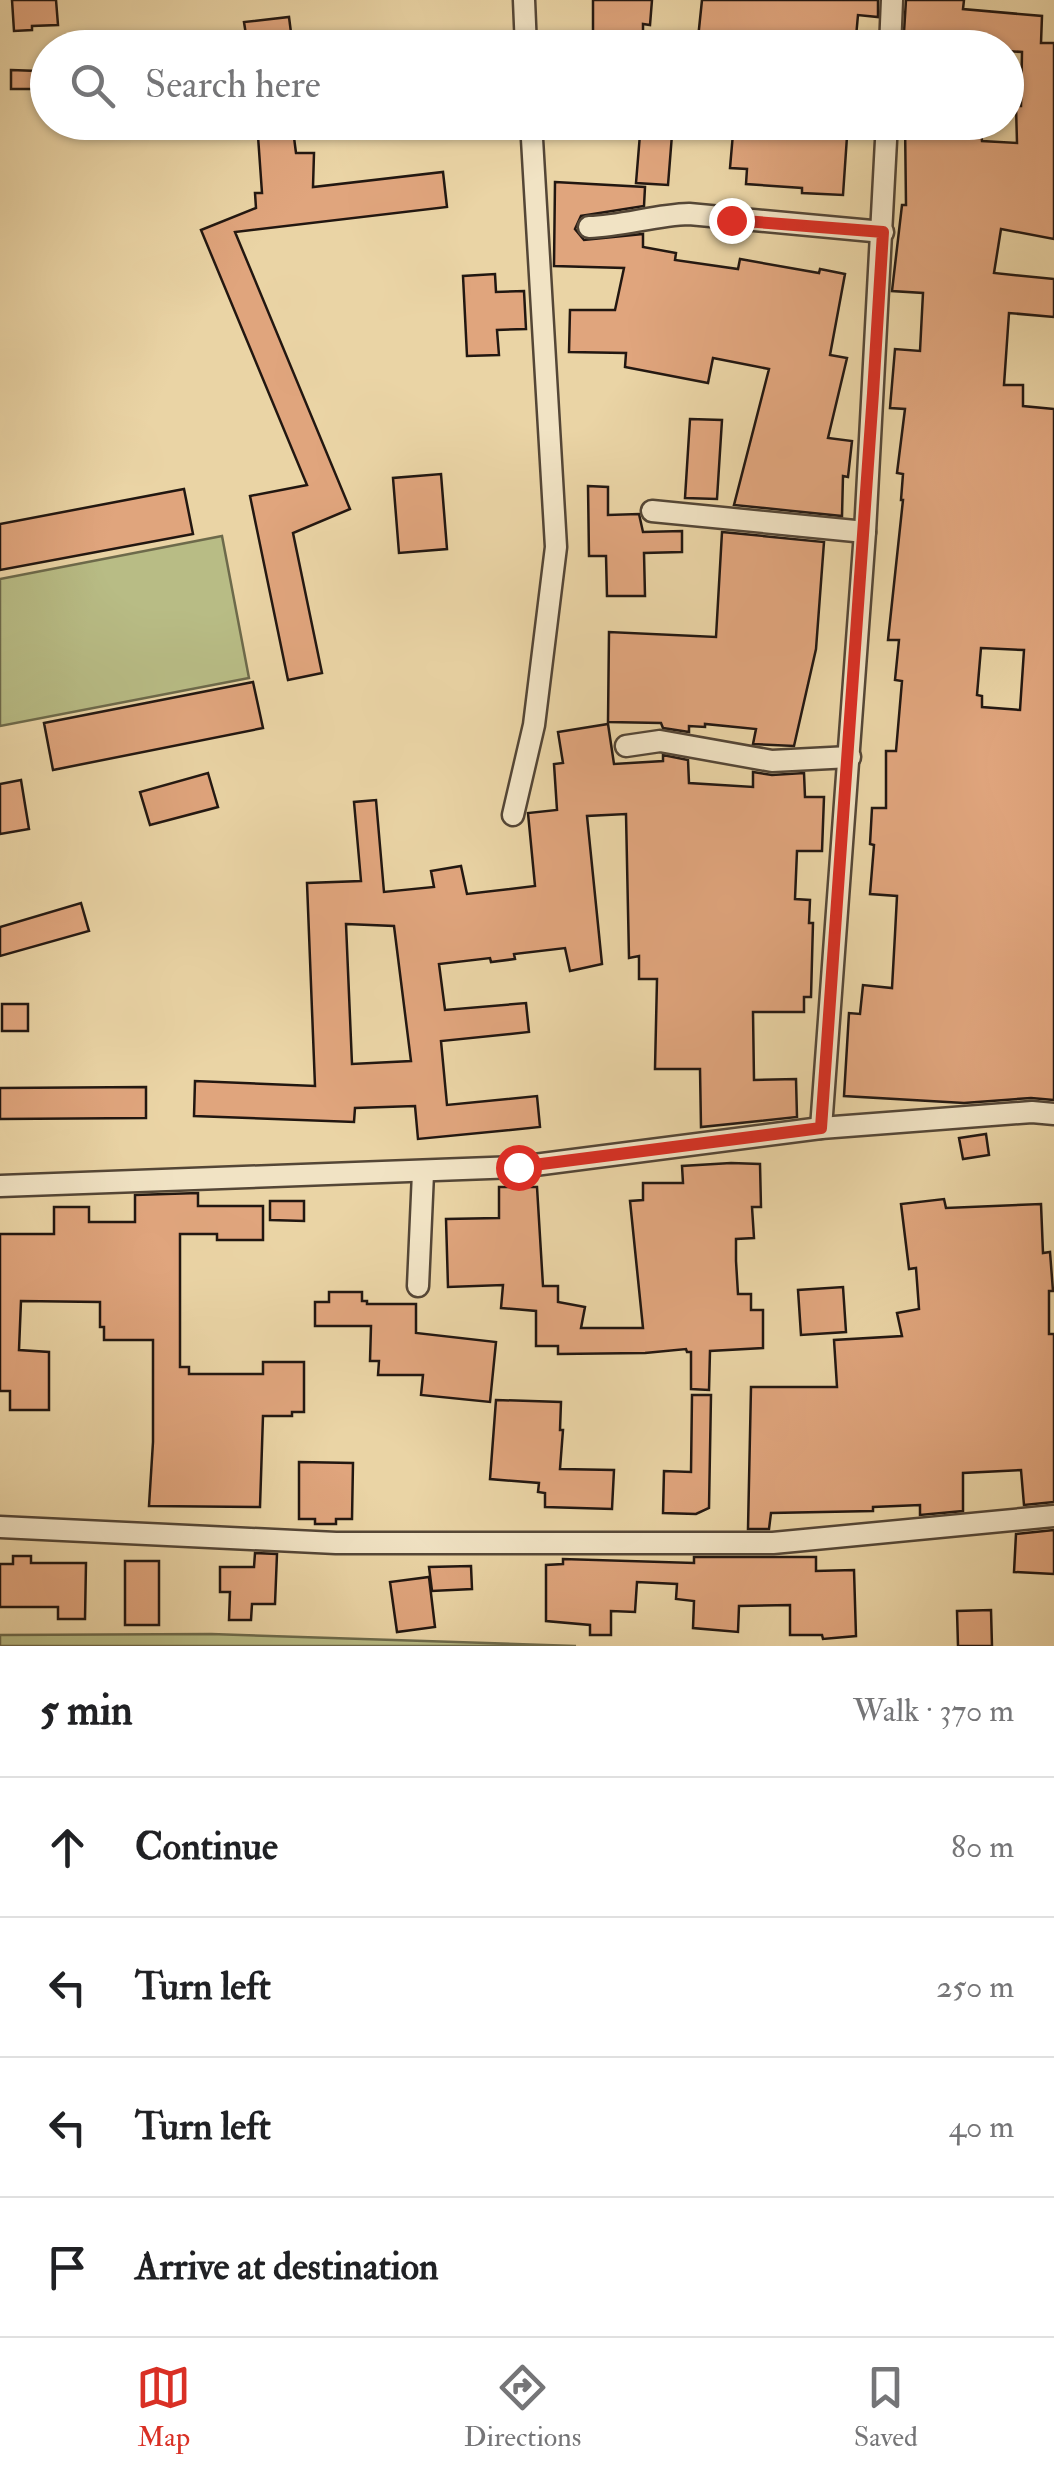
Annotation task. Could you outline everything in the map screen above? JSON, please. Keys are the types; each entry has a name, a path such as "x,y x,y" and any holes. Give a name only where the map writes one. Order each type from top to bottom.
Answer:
{"street":[{"path":"524,0 525,30"},
{"path":"891,30 892,0"},
{"path":"513,815 534,725 556,547 532,140"},
{"path":"821,1128 865,532 886,140"},
{"path":"589,227 620,226 664,214 689,214 883,232"},
{"path":"652,510 865,532"},
{"path":"626,746 660,741 772,762 850,757"},
{"path":"0,1186 518,1167 821,1128 1032,1112 1054,1114"},
{"path":"418,1286 423,1173"},
{"path":"0,1527 336,1543 773,1543 1054,1516"}],"green space":[{"path":"222,536 249,678 0,726 0,579"},
{"path":"211,1634 576,1646 0,1646 0,1635"}],"building":[{"path":"12,0 56,0 58,25 14,31"},
{"path":"593,0 652,0 650,25 643,24 643,30 593,30"},
{"path":"702,0 878,0 878,17 858,15 857,30 699,30"},
{"path":"906,0 964,0 963,9 1042,16 1041,43 1054,43 1054,239 1001,229 994,273 1054,279 1054,317 1009,313 1004,385 1023,385 1023,406 1054,409 1054,1100 964,1103 844,1096 849,1013 860,1014 863,985 892,988 897,896 870,894 874,845 870,844 872,808 886,808 886,751 896,751 902,681 895,680 899,640 888,640 903,500 903,474 897,473 905,409 890,408 895,349 920,351 923,293 892,291 902,205 906,205 905,140 1017,143 1024,140 1024,30 904,30","holes":["981,648 1024,650 1020,710 982,707 982,696 977,695"]},
{"path":"289,17 291,30 245,30 244,22"},
{"path":"11,70 30,71 30,89 11,89"},
{"path":"258,140 294,140 296,153 314,153 313,187 443,172 447,207 235,232 350,509 293,533 322,673 288,680 250,496 307,485 201,230 256,208 255,193 262,193"},
{"path":"640,140 672,140 668,185 636,183"},
{"path":"732,140 847,140 843,195 746,184 747,169 730,168"},
{"path":"555,182 645,187 644,206 581,216 575,229 584,240 643,234 643,247 676,253 675,260 738,269 740,259 845,274 830,355 847,358 828,438 852,441 848,477 843,476 842,516 734,505 769,369 713,358 708,383 625,367 626,353 569,352 570,310 615,310 624,268 554,266"},
{"path":"495,274 496,292 524,291 526,329 497,330 499,355 467,356 463,276"},
{"path":"690,419 722,420 717,499 685,498"},
{"path":"441,474 447,549 399,553 393,478"},
{"path":"588,486 608,487 608,515 639,514 643,532 682,531 682,552 644,553 645,596 607,596 606,556 589,556"},
{"path":"184,489 193,534 0,570 0,524"},
{"path":"722,532 824,542 816,649 794,746 753,744 756,729 705,724 689,726 689,732 663,728 661,723 608,722 609,632 716,637"},
{"path":"253,682 263,728 53,770 44,723"},
{"path":"608,724 614,764 663,761 663,755 688,760 689,783 753,787 753,772 804,773 805,797 824,797 822,851 797,851 795,899 810,900 809,923 813,923 811,997 804,997 804,1012 753,1012 754,1080 796,1079 797,1117 701,1127 700,1069 655,1069 657,979 639,979 639,956 629,958 626,814 587,816 602,964 570,971 565,948 514,954 515,959 439,964 445,1010 526,1003 529,1032 441,1041 447,1105 537,1096 540,1127 418,1139 415,1106 355,1108 354,1122 194,1116 195,1081 315,1086 307,883 361,881 354,802 376,800 384,892 434,887 431,871 461,866 467,894 535,886 528,813 557,810 554,764 563,763 558,732","holes":["346,924 394,926 411,1061 352,1064"]},
{"path":"208,773 218,807 150,825 140,792"},
{"path":"21,780 29,829 0,834 0,784"},
{"path":"81,903 89,931 0,956 0,927"},
{"path":"2,1004 28,1004 28,1031 2,1031"},
{"path":"146,1087 146,1118 0,1119 0,1088"},
{"path":"986,1134 989,1155 963,1159 959,1138"},
{"path":"760,1164 761,1207 752,1207 754,1238 736,1239 736,1261 738,1294 751,1294 751,1310 763,1310 763,1348 710,1351 709,1390 691,1389 691,1352 686,1349 558,1354 558,1346 536,1346 536,1311 501,1308 503,1285 448,1287 446,1219 499,1218 499,1187 537,1187 543,1286 558,1286 558,1302 585,1307 581,1328 643,1328 630,1201 643,1200 643,1183 683,1183 682,1166"},
{"path":"198,1193 198,1206 263,1206 263,1240 217,1240 217,1234 180,1234 180,1367 189,1367 189,1374 263,1374 263,1362 304,1362 304,1412 263,1416 260,1507 149,1506 153,1340 104,1340 100,1302 21,1301 19,1350 49,1352 49,1410 10,1410 10,1391 0,1391 0,1234 54,1234 54,1207 89,1207 89,1222 135,1222 135,1195"},
{"path":"944,1199 946,1208 1041,1204 1043,1253 1050,1252 1053,1291 1049,1291 1049,1334 1054,1334 1054,1502 1024,1505 1021,1470 963,1473 963,1511 920,1515 920,1505 873,1507 873,1511 771,1513 769,1529 748,1529 751,1387 837,1387 834,1340 902,1336 897,1313 919,1309 916,1268 909,1269 901,1204"},
{"path":"270,1201 304,1201 304,1221 270,1220"},
{"path":"843,1287 846,1332 801,1335 798,1290"},
{"path":"329,1292 362,1292 362,1301 367,1304 416,1304 416,1333 496,1342 490,1402 421,1395 423,1375 378,1375 379,1361 370,1361 371,1326 315,1326 315,1302 329,1302"},
{"path":"692,1395 711,1395 709,1508 696,1514 663,1513 664,1471 691,1472"},
{"path":"496,1400 561,1402 560,1469 614,1470 612,1509 545,1507 545,1493 538,1492 539,1483 490,1479"},
{"path":"299,1462 353,1463 352,1519 315,1524 315,1519 299,1519"},
{"path":"1054,1530 1054,1574 1014,1572 1016,1534"},
{"path":"255,1553 277,1554 275,1604 252,1604 251,1620 229,1620 230,1592 220,1592 220,1567 254,1567"},
{"path":"13,1556 31,1556 31,1563 86,1563 85,1619 58,1619 58,1607 0,1607 0,1564 13,1564"},
{"path":"694,1557 816,1557 816,1571 854,1570 856,1636 823,1639 822,1635 790,1635 790,1605 739,1606 738,1632 693,1628 694,1601 676,1599 677,1584 637,1582 635,1612 611,1611 611,1635 590,1635 590,1625 546,1621 546,1565 563,1564 563,1559 694,1563"},
{"path":"125,1561 159,1561 159,1625 125,1625"},
{"path":"471,1566 472,1589 432,1591 429,1567"},
{"path":"429,1577 435,1627 397,1632 390,1582"},
{"path":"991,1610 992,1646 958,1646 957,1611"}],"route":[{"path":"518,1167 821,1128 850,757 883,232 731,220"}]}
